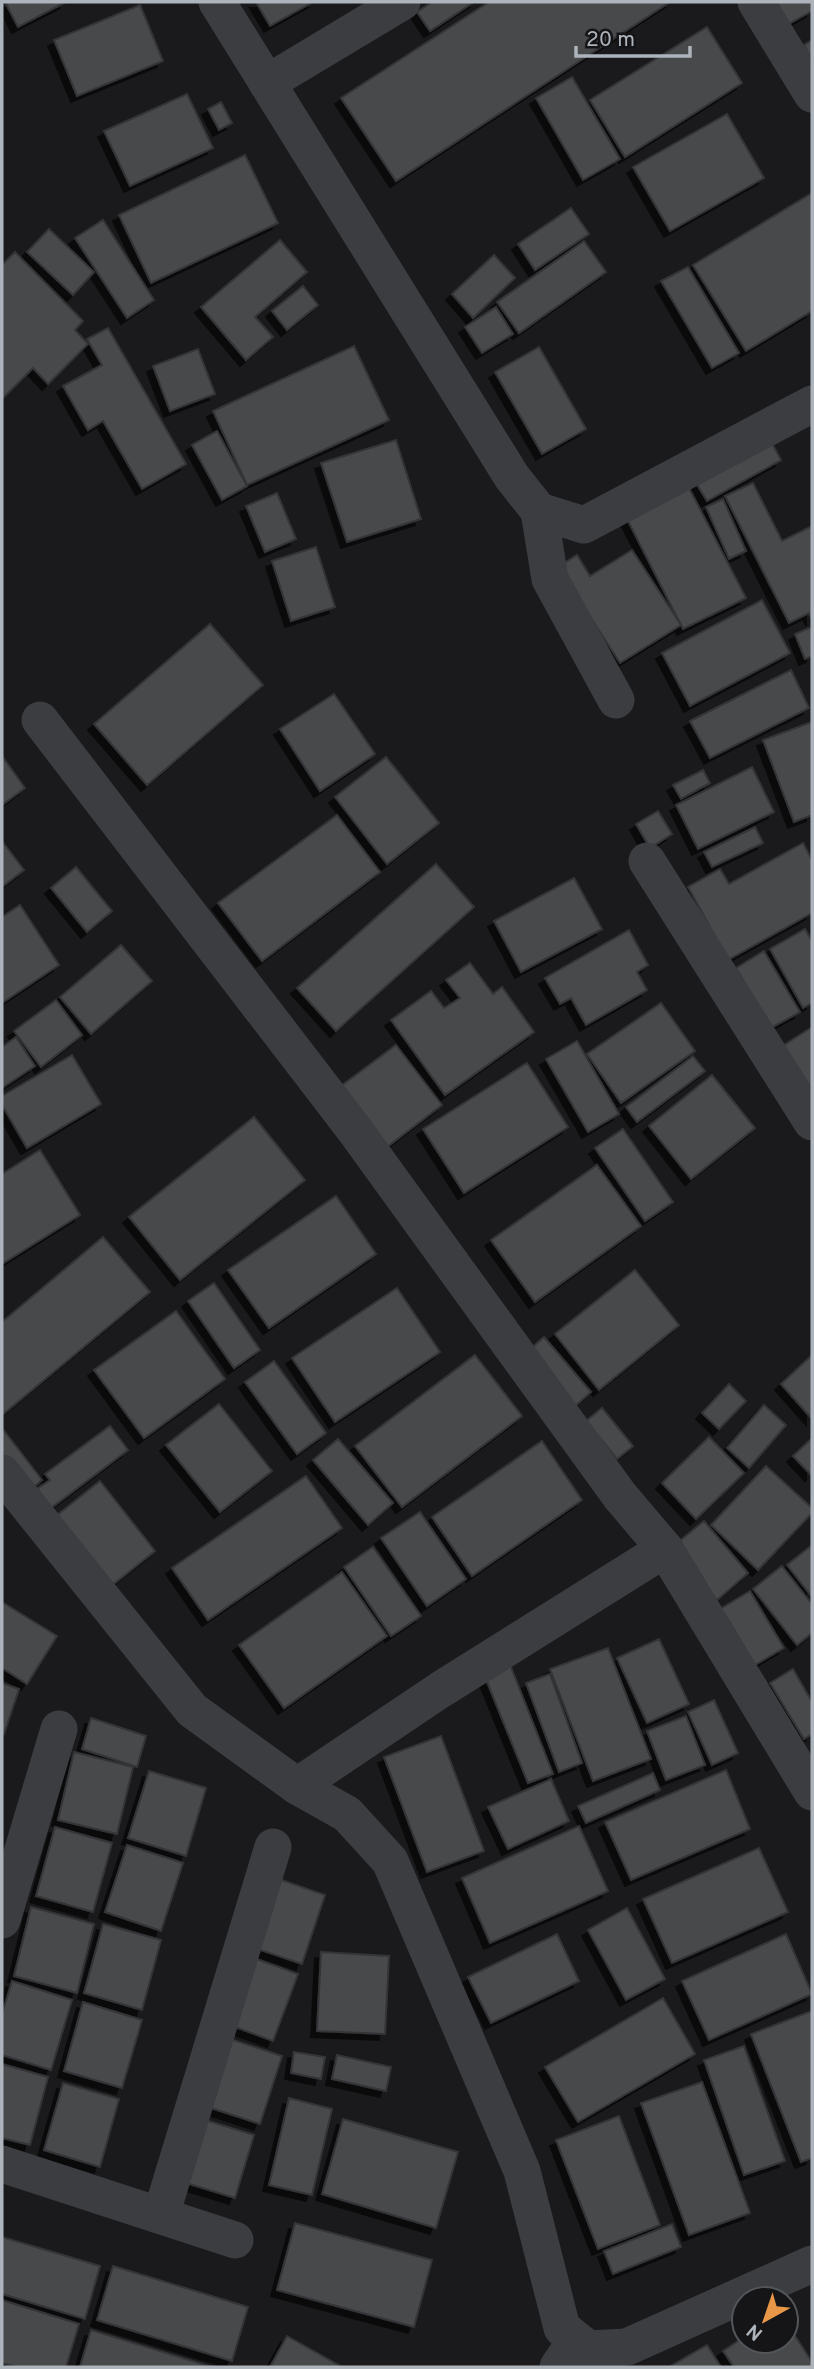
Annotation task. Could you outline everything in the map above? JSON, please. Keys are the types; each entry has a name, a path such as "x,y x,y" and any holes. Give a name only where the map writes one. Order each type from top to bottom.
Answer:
{"street":[{"path":"217,2 512,477 539,510 550,579 616,701"},
{"path":"267,83 402,2"},
{"path":"756,2 812,94"},
{"path":"539,510 584,525 812,404"},
{"path":"40,720 354,1129 620,1496 665,1549 812,1792"},
{"path":"647,860 812,1122"},
{"path":"2,1473 192,1710 297,1786 347,1814 390,1861 522,2171 567,2353 627,2347 812,2264"},
{"path":"297,1786 440,1690 665,1549"},
{"path":"2,1920 59,1729"},
{"path":"161,2216 273,1847"},
{"path":"2,2164 235,2240"}],"building":[{"path":"5,2 66,2 18,27"},
{"path":"256,2 313,2 270,26"},
{"path":"432,2 474,2 430,31 417,12"},
{"path":"489,2 670,2 396,181 341,98"},
{"path":"774,2 812,2 812,11 787,25"},
{"path":"140,5 163,61 77,96 54,40"},
{"path":"707,27 742,83 625,157 590,100"},
{"path":"812,40 812,60 804,45"},
{"path":"572,77 620,159 583,180 536,98"},
{"path":"187,94 213,148 130,186 104,131"},
{"path":"221,102 232,123 219,130 208,109"},
{"path":"727,114 764,178 670,231 633,167"},
{"path":"245,155 278,223 151,283 119,215"},
{"path":"812,193 812,311 746,351 693,265"},
{"path":"571,208 589,234 535,270 518,244"},
{"path":"103,220 154,300 127,318 75,238"},
{"path":"49,229 94,272 73,295 27,252"},
{"path":"280,240 307,272 255,317 273,337 246,360 201,307"},
{"path":"584,241 606,272 519,333 497,302"},
{"path":"15,252 83,321 75,330 88,344 48,384 33,368 2,399 2,265"},
{"path":"494,255 515,278 473,318 452,294"},
{"path":"688,267 739,353 712,368 661,281"},
{"path":"303,286 318,305 287,330 272,311"},
{"path":"496,307 513,334 482,353 465,327"},
{"path":"108,328 186,464 142,489 103,421 88,430 63,386 102,365 87,339"},
{"path":"354,346 389,420 247,485 213,411"},
{"path":"539,347 586,429 542,454 495,372"},
{"path":"198,349 215,394 170,411 153,366"},
{"path":"217,431 247,486 222,500 192,445"},
{"path":"768,436 781,460 707,501 693,478"},
{"path":"396,440 421,519 347,542 321,463"},
{"path":"753,483 782,541 812,526 812,620 809,613 789,623 725,496"},
{"path":"688,486 746,598 683,629 626,517"},
{"path":"277,493 296,539 265,552 246,506"},
{"path":"723,499 746,551 729,559 706,507"},
{"path":"316,547 335,607 291,621 272,561"},
{"path":"632,550 681,625 620,663 558,567 577,555 590,576"},
{"path":"762,600 790,653 690,706 662,653"},
{"path":"210,624 263,685 147,785 94,724"},
{"path":"812,627 812,656 805,659 795,634"},
{"path":"791,670 809,708 710,758 690,721"},
{"path":"334,694 375,754 320,791 280,729"},
{"path":"812,722 812,815 794,822 763,740"},
{"path":"2,756 25,788 2,805"},
{"path":"386,757 439,823 387,864 335,797"},
{"path":"752,767 774,812 698,849 676,805"},
{"path":"703,770 710,783 681,799 673,785"},
{"path":"658,811 672,834 650,848 636,824"},
{"path":"337,815 380,872 262,961 218,903"},
{"path":"755,827 763,843 712,867 704,852"},
{"path":"2,841 24,870 2,887"},
{"path":"803,843 812,860 812,913 728,960 688,887 720,869 729,884"},
{"path":"436,864 474,907 336,1031 297,988"},
{"path":"76,867 112,911 87,932 51,888"},
{"path":"574,878 602,929 521,972 494,921"},
{"path":"20,905 59,965 2,1003 2,917"},
{"path":"805,929 812,941 812,1003 803,1008 770,949"},
{"path":"629,930 648,965 637,972 647,990 586,1025 571,998 560,1004 545,978"},
{"path":"121,945 152,981 91,1034 60,997"},
{"path":"764,951 800,1012 771,1028 736,968"},
{"path":"470,963 493,994 502,987 534,1032 445,1095 391,1020 431,991 444,1008 460,998 446,980"},
{"path":"56,1000 82,1035 41,1067 14,1031"},
{"path":"661,1003 695,1051 621,1103 587,1054"},
{"path":"812,1027 812,1101 778,1049"},
{"path":"16,1037 35,1066 2,1088 2,1047"},
{"path":"577,1041 619,1114 588,1132 546,1059"},
{"path":"396,1045 442,1105 387,1147 341,1086"},
{"path":"72,1055 101,1104 27,1148 2,1105 2,1096"},
{"path":"693,1056 705,1071 637,1122 626,1107"},
{"path":"527,1063 568,1127 464,1193 423,1129"},
{"path":"712,1075 755,1128 691,1179 649,1126"},
{"path":"254,1117 305,1180 180,1280 129,1217"},
{"path":"623,1129 673,1202 645,1221 595,1148"},
{"path":"40,1150 80,1215 2,1264 2,1174"},
{"path":"597,1165 641,1226 535,1302 491,1240"},
{"path":"336,1196 376,1254 269,1328 228,1270"},
{"path":"103,1237 150,1292 2,1415 2,1322"},
{"path":"635,1270 679,1325 599,1390 555,1334"},
{"path":"214,1283 260,1350 234,1368 188,1301"},
{"path":"397,1288 440,1352 335,1422 292,1358"},
{"path":"176,1311 225,1379 144,1438 94,1370"},
{"path":"544,1337 591,1392 575,1406 528,1351"},
{"path":"475,1355 522,1416 402,1507 355,1446"},
{"path":"812,1355 812,1419 781,1384"},
{"path":"274,1361 326,1433 297,1454 245,1382"},
{"path":"729,1384 746,1401 719,1429 702,1413"},
{"path":"219,1404 272,1471 220,1512 166,1445"},
{"path":"764,1405 786,1425 749,1468 727,1448"},
{"path":"602,1408 633,1446 617,1459 586,1421"},
{"path":"110,1426 128,1450 43,1514 28,1495 50,1480 45,1474"},
{"path":"2,1428 42,1480 25,1494 2,1465"},
{"path":"709,1437 744,1473 696,1519 662,1483"},
{"path":"812,1438 812,1474 811,1475 793,1456"},
{"path":"338,1439 393,1503 368,1525 313,1460"},
{"path":"542,1441 582,1500 472,1576 432,1517"},
{"path":"766,1466 812,1508 812,1513 758,1570 711,1525"},
{"path":"306,1476 342,1528 208,1620 172,1568"},
{"path":"100,1481 155,1551 106,1590 51,1520"},
{"path":"420,1512 466,1579 427,1606 381,1538"},
{"path":"704,1521 748,1573 717,1600 671,1548"},
{"path":"812,1545 812,1597 787,1565"},
{"path":"373,1547 421,1616 391,1636 344,1567"},
{"path":"782,1566 812,1604 812,1633 797,1645 753,1589"},
{"path":"342,1572 387,1636 284,1708 239,1645"},
{"path":"750,1591 784,1648 755,1665 720,1609"},
{"path":"2,1602 57,1636 27,1684 2,1668"},
{"path":"659,1639 689,1704 647,1723 617,1658"},
{"path":"608,1648 651,1759 593,1781 550,1669"},
{"path":"509,1662 553,1774 528,1783 483,1672"},
{"path":"793,1669 812,1702 812,1734 804,1739 770,1683"},
{"path":"550,1674 582,1763 559,1772 526,1683"},
{"path":"2,1683 19,1689 4,1734 2,1733"},
{"path":"714,1700 738,1753 712,1765 688,1712"},
{"path":"686,1716 705,1765 666,1780 647,1731"},
{"path":"91,1718 146,1736 137,1767 82,1749"},
{"path":"441,1736 484,1851 427,1872 384,1757"},
{"path":"74,1752 133,1767 117,1834 58,1820"},
{"path":"726,1770 750,1829 631,1880 605,1822"},
{"path":"149,1771 206,1788 186,1856 128,1838"},
{"path":"653,1773 660,1790 586,1823 578,1806"},
{"path":"551,1779 569,1821 508,1849 488,1807"},
{"path":"579,1826 608,1891 490,1943 462,1878"},
{"path":"55,1827 112,1843 93,1912 36,1896"},
{"path":"127,1845 183,1863 161,1931 105,1912"},
{"path":"759,1848 788,1912 672,1963 643,1899"},
{"path":"273,1877 325,1895 302,1964 249,1946"},
{"path":"31,1907 94,1924 77,1993 14,1976"},
{"path":"627,1908 665,1979 626,2000 588,1930"},
{"path":"103,1924 161,1940 142,2010 84,1993"},
{"path":"557,1934 579,1981 491,2023 468,1977"},
{"path":"786,1934 812,1994 709,2040 682,1981"},
{"path":"321,1952 389,1956 385,2034 317,2031"},
{"path":"251,1957 298,1974 273,2041 227,2024"},
{"path":"12,1981 72,2000 51,2070 2,2055 2,2014"},
{"path":"663,1998 695,2054 578,2122 545,2067"},
{"path":"83,2002 142,2020 122,2088 64,2071"},
{"path":"812,2011 812,2158 801,2162 751,2034"},
{"path":"224,2037 282,2056 260,2124 202,2105"},
{"path":"744,2046 785,2161 744,2175 704,2060"},
{"path":"294,2052 325,2057 321,2079 291,2073"},
{"path":"337,2055 391,2067 386,2091 332,2079"},
{"path":"2,2064 48,2077 30,2145 2,2138"},
{"path":"702,2082 750,2213 689,2235 641,2103"},
{"path":"63,2083 119,2099 100,2167 44,2150"},
{"path":"289,2098 332,2109 312,2195 269,2185"},
{"path":"619,2116 660,2225 598,2249 556,2140"},
{"path":"202,2119 254,2135 235,2198 183,2182"},
{"path":"343,2119 458,2152 436,2228 322,2194"},
{"path":"295,2223 432,2260 414,2327 277,2290"},
{"path":"672,2224 681,2247 613,2274 604,2251"},
{"path":"2,2237 100,2266 85,2319 2,2294"},
{"path":"113,2266 248,2307 232,2361 97,2320"},
{"path":"2,2300 79,2324 66,2367 17,2367 2,2363"},
{"path":"91,2330 212,2367 80,2367"},
{"path":"287,2336 342,2367 270,2367"},
{"path":"800,2344 812,2362 812,2367 734,2367 723,2351 730,2346 730,2355 800,2355"},
{"path":"707,2345 721,2367 669,2367"}]}
